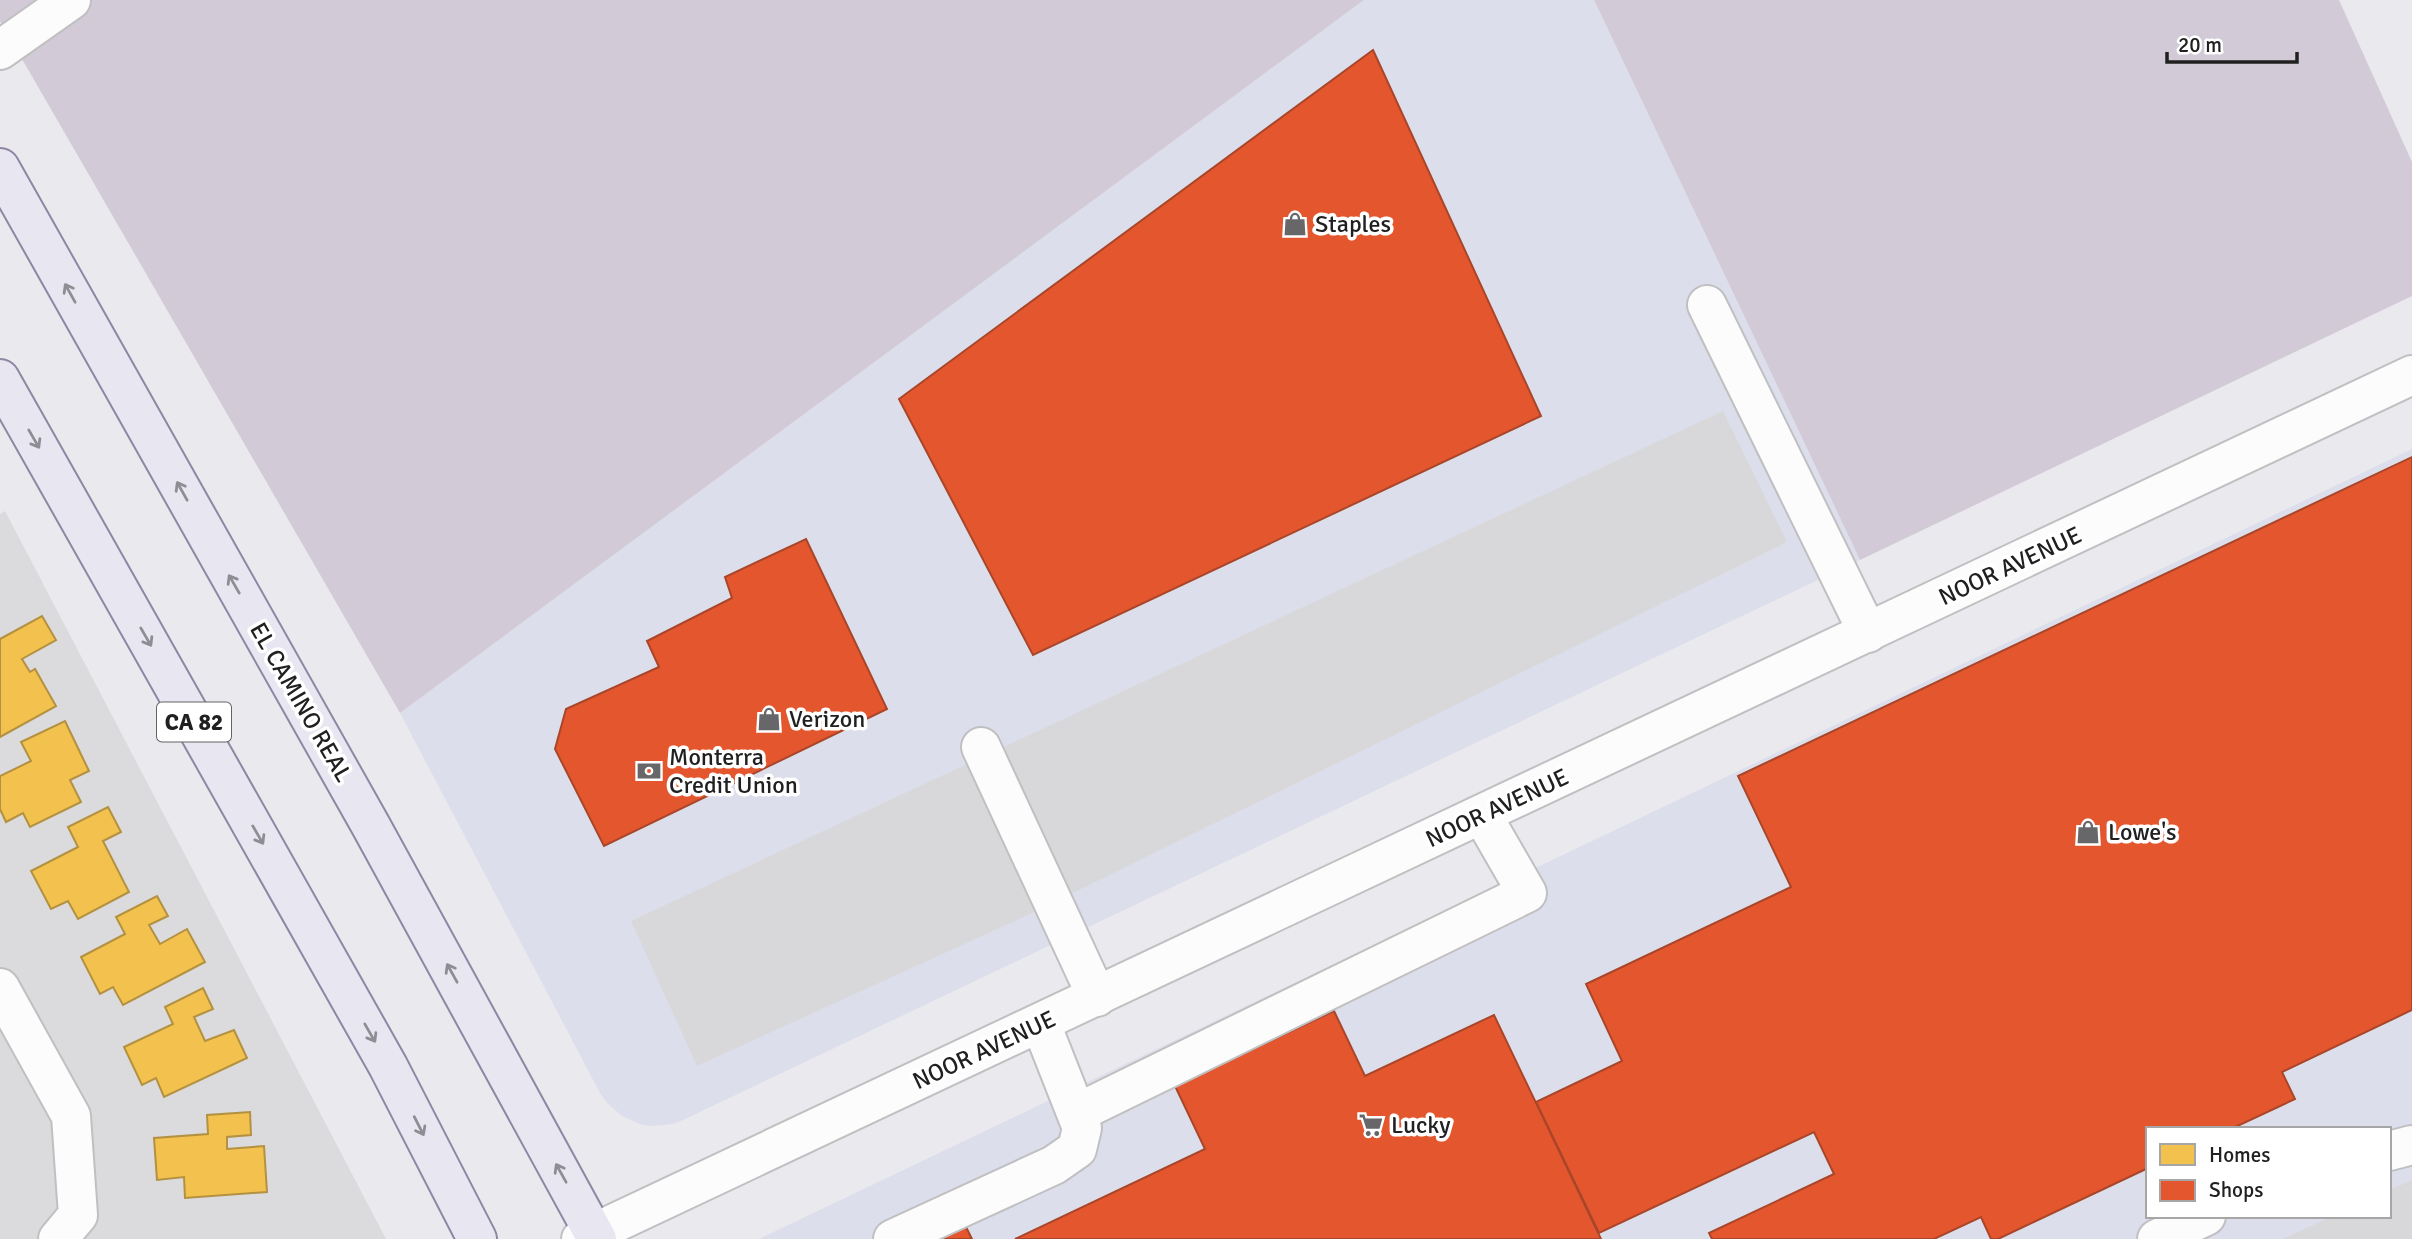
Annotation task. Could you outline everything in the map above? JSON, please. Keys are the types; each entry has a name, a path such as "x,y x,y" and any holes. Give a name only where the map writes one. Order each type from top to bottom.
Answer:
{"main road":[{"name":"EL CAMINO REAL","path":"0,167 371,826 591,1237"},
{"name":"CA 82","path":"0,379 388,1066 477,1239"}],"street":[{"path":"0,50 71,0"},
{"path":"1707,305 1868,633"},
{"name":"NOOR AVENUE","path":"591,1237 2412,375"},
{"path":"981,747 1097,997"},
{"path":"1077,1113 1527,893 1482,815"},
{"path":"0,988 71,1116 78,1215 58,1239"},
{"path":"893,1239 1054,1165 1077,1149 1082,1128 1041,1024"},
{"path":"2391,1150 2412,1145"},
{"path":"2157,1239 2202,1218"}],"shaded area":[{"path":"0,0 1364,0 400,713 0,21"},
{"path":"1364,0 1594,0 1860,560 683,1120 652,1126 642,1125 622,1116 600,1093 400,713"},
{"path":"1594,0 2339,0 2412,162 2412,296 1860,560"},
{"path":"1723,411 1787,542 1032,913 697,1066 631,921"},
{"name":"Lowe's","path":"2412,449 2412,1239 759,1239"},
{"path":"5,511 386,1239 0,1239 0,514"},
{"path":"2412,1180 2412,1239 2283,1239 2329,1218 2391,1218 2391,1189"}],"building: Homes":[{"path":"42,616 56,640 22,659 30,672 35,669 56,706 0,737 0,639"},
{"path":"65,721 89,771 70,780 81,802 30,827 23,813 6,822 0,809 0,776 31,761 21,742"},
{"path":"108,807 121,832 103,841 129,892 78,919 68,901 51,909 31,871 78,847 68,827"},
{"path":"157,896 168,916 149,925 160,944 187,929 205,962 123,1005 113,987 100,994 81,957 125,934 116,917"},
{"path":"203,988 213,1009 194,1017 205,1041 234,1030 247,1058 164,1097 156,1078 142,1085 124,1047 173,1024 165,1007"},
{"path":"250,1112 251,1135 227,1137 227,1149 264,1146 267,1192 185,1198 184,1177 157,1180 154,1138 208,1134 207,1115"}],"building: Shops":[{"name":"Staples","path":"1373,50 1541,416 1033,655 899,399"},
{"name":"Lowe's","path":"2412,457 2412,1010 2282,1072 2295,1099 2235,1127 2146,1127 2146,1169 1998,1239 1991,1239 1981,1217 1934,1239 1712,1239 1709,1233 1834,1174 1814,1132 1599,1233 1536,1102 1622,1061 1586,984 1791,887 1738,776"},
{"path":"806,539 887,709 604,846 555,749 566,709 659,667 647,641 732,598 725,577"},
{"name":"Lucky","path":"1334,1011 1365,1076 1494,1015 1601,1239 1015,1239 1205,1149 1175,1086"},
{"path":"965,1225 972,1239 937,1239"}],"place":[{"name":"Staples","path":"1295,224"},
{"name":"Verizon","path":"769,719"},
{"name":"Monterra Credit Union","path":"649,771"},
{"name":"Lowe's","path":"2088,832"},
{"name":"Lucky","path":"1371,1125"}]}
